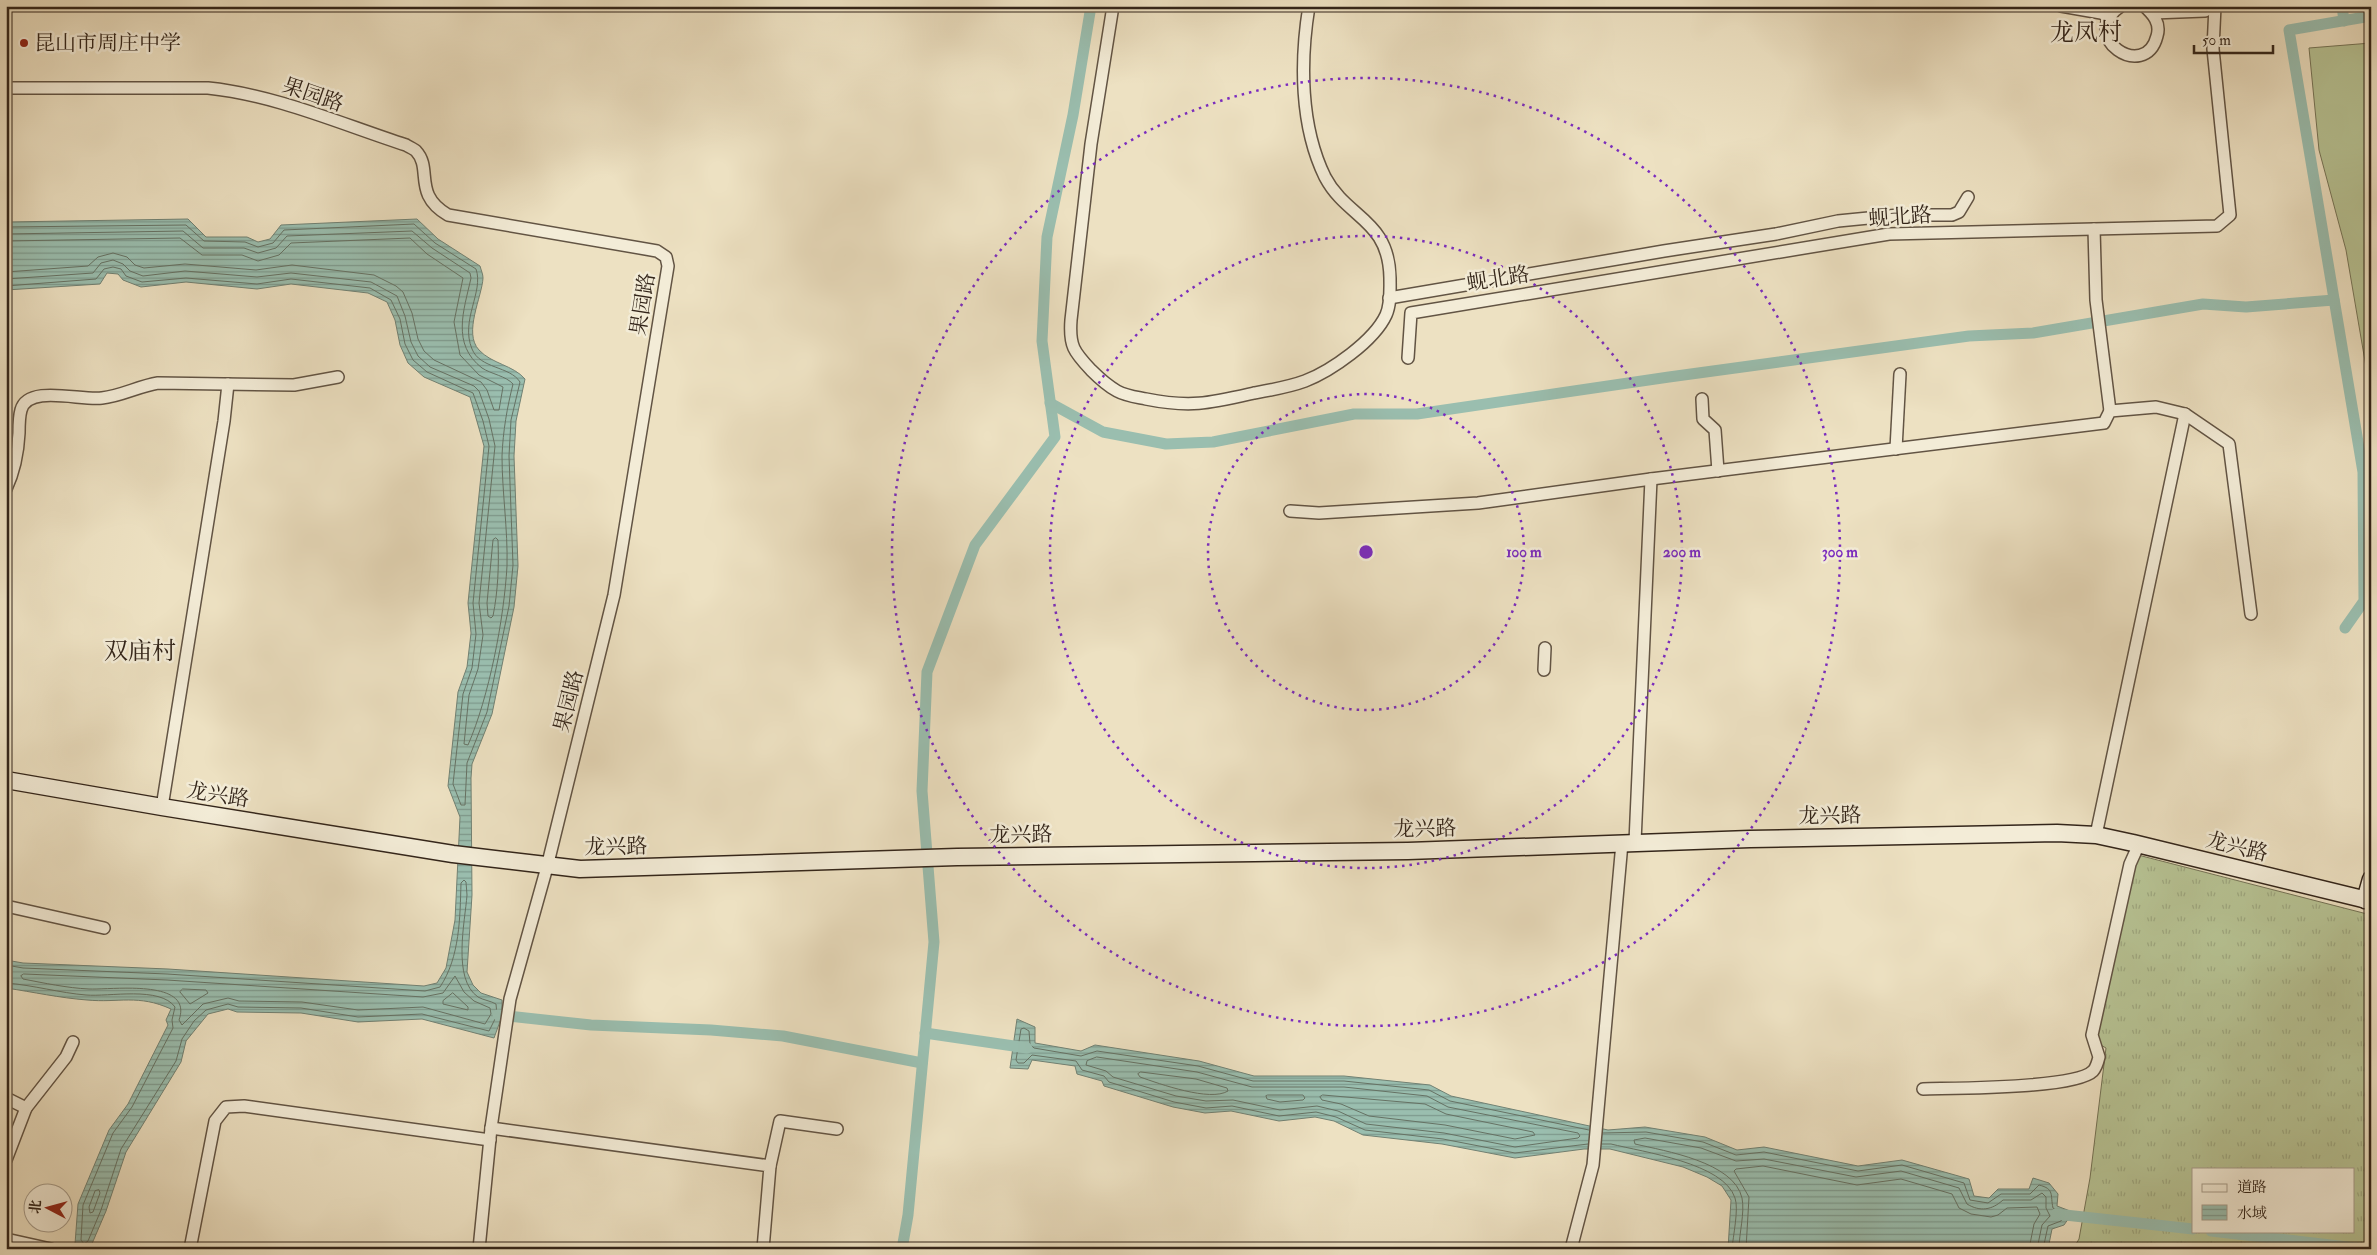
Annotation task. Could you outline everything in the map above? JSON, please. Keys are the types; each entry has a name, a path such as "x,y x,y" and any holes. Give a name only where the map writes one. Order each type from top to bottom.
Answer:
{"street":[{"path":"1113,6 1092,136 1071,320 1071,345 1082,360 1106,384 1118,392 1185,405 1211,403 1292,385 1306,380 1333,367 1360,346 1377,328 1386,314 1389,298 1390,267 1386,247 1376,231 1339,196 1326,177 1310,129 1305,103 1304,78 1309,6"},
{"path":"2061,6 2101,13 2110,17"},
{"path":"2121,6 2110,17 2106,32 2109,42 2116,50 2126,56 2137,56 2147,52 2155,44 2158,34 2158,23 2148,10"},
{"path":"2148,10 2204,11 2214,6"},
{"name":"蚬北路","path":"1408,358 1410,313 1889,234 2217,226 2230,215 2213,49 2214,6"},
{"name":"果园路","path":"6,88 208,88 235,91 270,100 416,151 421,161 430,200 438,209 448,215 657,251 666,257 668,266 621,563 547,867 510,999 503,1037 491,1134 480,1249"},
{"path":"1389,298 1664,251 1776,234 1838,221 1899,216 1952,215 1960,212 1968,197"},
{"path":"1290,511 1319,513 1478,503 1718,470 2104,423 2110,411 2096,300 2094,229"},
{"path":"1896,449 1900,374"},
{"path":"6,489 14,473 17,457 20,411 24,401 30,397 40,395 103,398 140,386 158,383 294,385 338,377"},
{"path":"162,807 228,384"},
{"path":"1702,399 1703,419 1715,430 1718,470"},
{"path":"2110,411 2156,407 2185,414 2229,444 2251,614"},
{"path":"2096,835 2185,414"},
{"path":"1571,1249 1593,1162 1629,842 1651,479"},
{"path":"1544,670 1545,648"},
{"name":"龙兴路","path":"6,780 453,854 580,870 957,857 1408,851 1629,842 2057,833 2096,835 2139,844 2368,900"},
{"path":"1923,1089 2047,1084 2080,1077 2093,1071 2099,1057 2092,1035 2130,864 2139,844"},
{"path":"2368,900 2371,879"},
{"path":"6,906 104,928"},
{"path":"6,1160 26,1108 66,1057 73,1042"},
{"path":"6,1098 26,1108"},
{"path":"190,1249 215,1121 226,1107 244,1106 770,1166"},
{"path":"763,1249 770,1166 780,1121 837,1129"},
{"path":"6,1239 51,1249"}],"green space":[{"path":"2371,43 2371,374 2366,367 2346,250 2319,150 2309,48"},
{"path":"2138,855 2371,915 2371,1249 2073,1249 2079,1239 2090,1178 2106,1048 2092,1040"}],"water":[{"path":"188,219 206,237 247,237 258,242 270,239 281,225 417,219 438,239 480,266 483,278 473,325 475,343 484,355 515,371 525,379 516,421 514,456 518,566 514,607 492,714 472,764 471,778 472,895 467,972 473,985 481,993 502,1000 502,1016 494,1038 422,1019 358,1022 301,1013 237,1012 228,1009 208,1014 186,1041 181,1062 126,1152 106,1211 91,1246 80,1248 75,1244 78,1204 109,1130 128,1104 168,1025 166,1020 171,1009 159,1004 138,1000 98,1001 6,988 6,960 23,963 168,969 424,986 437,983 446,968 455,920 460,817 448,786 458,692 467,667 471,633 468,603 484,446 470,397 424,377 408,363 400,345 395,320 387,302 368,293 291,284 257,289 186,282 141,287 123,280 118,274 107,273 100,284 6,290 6,222"},
{"path":"1017,1019 1035,1027 1035,1043 1081,1051 1095,1045 1199,1061 1254,1076 1344,1076 1430,1085 1451,1096 1608,1130 1645,1127 1705,1137 1737,1150 1764,1147 1858,1166 1902,1160 1969,1179 1974,1196 1989,1198 1998,1189 2029,1189 2033,1178 2049,1183 2058,1194 2057,1206 2070,1211 2071,1215 2064,1225 2052,1229 2048,1249 1728,1249 1731,1200 1722,1186 1707,1177 1683,1167 1610,1149 1584,1149 1515,1158 1442,1144 1363,1135 1334,1121 1315,1117 1279,1121 1231,1111 1205,1113 1173,1107 1104,1086 1102,1081 1077,1074 1075,1066 1032,1060 1028,1069 1010,1068"}],"waterway":[{"path":"902,1249 908,1215 934,942 922,791 927,672 975,545 1055,437 1042,341 1047,237 1073,115 1091,6"},
{"path":"2342,6 2344,21"},
{"path":"2345,628 2364,601 2363,472 2289,30 2371,16"},
{"path":"1050,403 1103,432 1166,444 1213,442 1354,414 1417,414 1969,336 2033,333 2203,304 2246,307 2334,300"},
{"path":"498,1015 591,1025 711,1030 783,1036 922,1063"},
{"path":"925,1033 1027,1048"},
{"path":"2056,1214 2192,1229"},
{"path":"2220,1232 2365,1249"}],"place":[{"name":"昆山市周庄中学","path":"24,43"}],"district":[{"name":"龙凤村","path":"2086,32"},
{"name":"双庙村","path":"140,651"}]}
